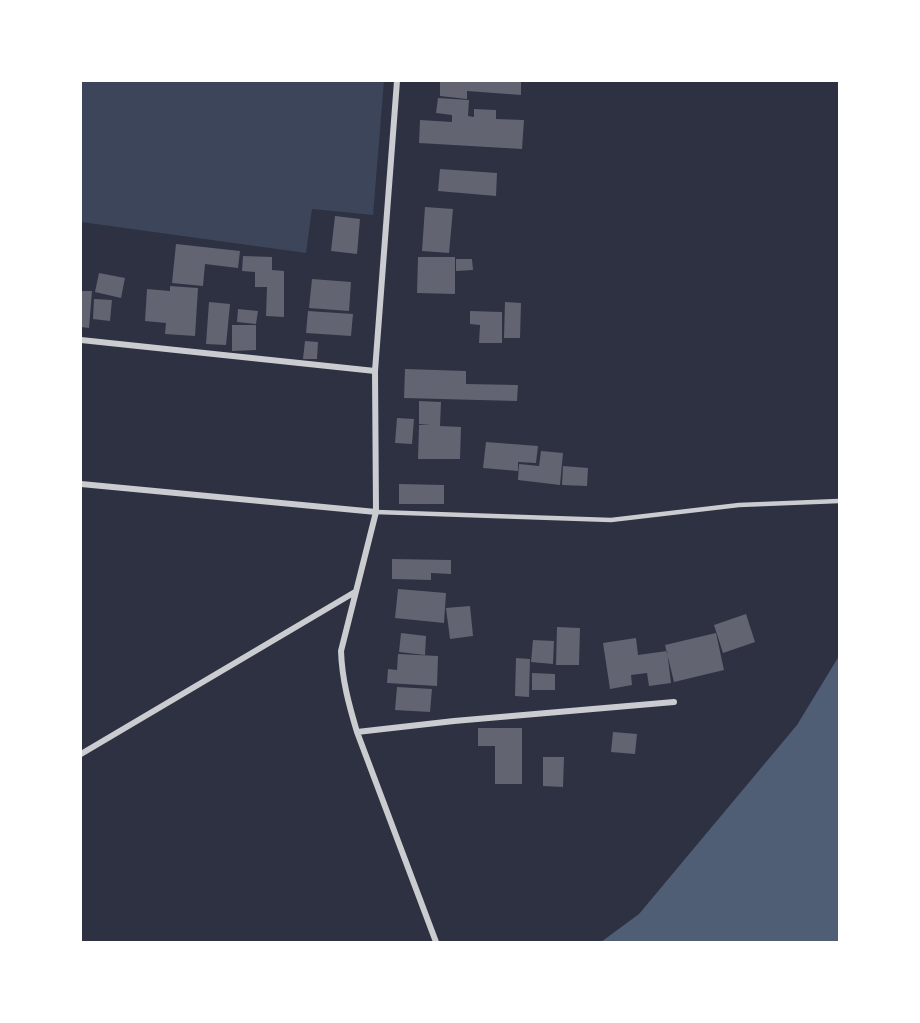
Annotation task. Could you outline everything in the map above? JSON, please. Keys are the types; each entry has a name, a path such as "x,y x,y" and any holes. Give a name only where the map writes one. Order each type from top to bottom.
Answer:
{"street":[{"path":"397,81 375,371 376,512 341,651 342,674 357,732 436,942"},
{"path":"81,340 375,371"},
{"path":"81,484 376,512"},
{"path":"81,754 355,592"},
{"path":"357,732 454,721 674,702"}],"lane":[{"path":"376,512 611,520 738,505 839,501"}],"shaded area":[{"path":"81,81 384,81 373,215 312,209 306,253 81,222"},
{"path":"839,656 839,942 601,942 639,914 797,725"}],"building":[{"path":"440,81 521,81 521,95 467,91 467,99 440,96"},
{"path":"438,98 469,100 468,116 474,117 474,109 496,110 496,119 524,120 522,149 419,143 420,120 452,122 452,115 436,113"},
{"path":"440,169 497,173 496,196 438,191"},
{"path":"425,207 453,209 449,253 422,251"},
{"path":"335,216 360,219 357,254 331,251"},
{"path":"176,244 240,251 238,268 205,264 203,286 172,283"},
{"path":"243,256 272,257 272,270 284,271 284,317 266,316 267,287 255,287 255,272 242,271"},
{"path":"418,257 455,257 455,294 417,293"},
{"path":"456,259 472,259 473,270 456,271"},
{"path":"99,273 125,278 121,298 95,292"},
{"path":"312,279 351,282 349,311 309,308"},
{"path":"170,286 198,288 195,336 165,334 166,323 145,321 147,289 170,291"},
{"path":"81,291 92,291 89,328 81,327"},
{"path":"94,299 112,300 110,321 93,319"},
{"path":"209,302 230,304 226,345 206,344"},
{"path":"505,302 521,303 520,338 504,338"},
{"path":"238,309 258,311 256,324 237,322"},
{"path":"308,311 353,314 351,336 306,333"},
{"path":"470,311 502,312 502,343 479,343 480,325 470,324"},
{"path":"232,325 256,325 256,350 232,351"},
{"path":"305,341 318,342 317,359 303,359"},
{"path":"405,369 466,371 466,384 518,385 517,401 404,398"},
{"path":"419,401 441,402 440,426 461,427 460,459 418,459 419,425 430,425 419,424"},
{"path":"397,418 414,419 412,444 395,443"},
{"path":"486,442 538,446 536,463 518,462 518,471 483,468"},
{"path":"541,451 563,453 560,485 518,480 519,464 539,466"},
{"path":"563,466 588,468 587,486 562,485"},
{"path":"399,484 444,485 444,504 399,504"},
{"path":"392,559 451,560 451,574 431,573 431,580 392,579"},
{"path":"398,589 446,593 444,623 395,618"},
{"path":"470,606 473,636 450,639 446,608"},
{"path":"746,614 755,642 723,653 714,625"},
{"path":"557,627 580,628 579,665 556,665"},
{"path":"401,633 426,636 425,655 399,652"},
{"path":"716,633 724,670 674,682 665,645"},
{"path":"636,638 638,655 667,651 671,683 649,686 647,673 631,675 632,685 610,689 603,643"},
{"path":"533,640 554,641 553,664 531,662"},
{"path":"398,654 438,656 437,686 387,683 388,669 397,670"},
{"path":"516,658 530,659 529,697 515,696"},
{"path":"532,673 555,674 555,690 532,690"},
{"path":"397,687 432,689 430,712 395,710"},
{"path":"478,728 522,728 522,784 495,784 495,746 478,746"},
{"path":"613,732 637,734 635,754 611,752"},
{"path":"543,757 564,757 563,787 543,786"}]}
